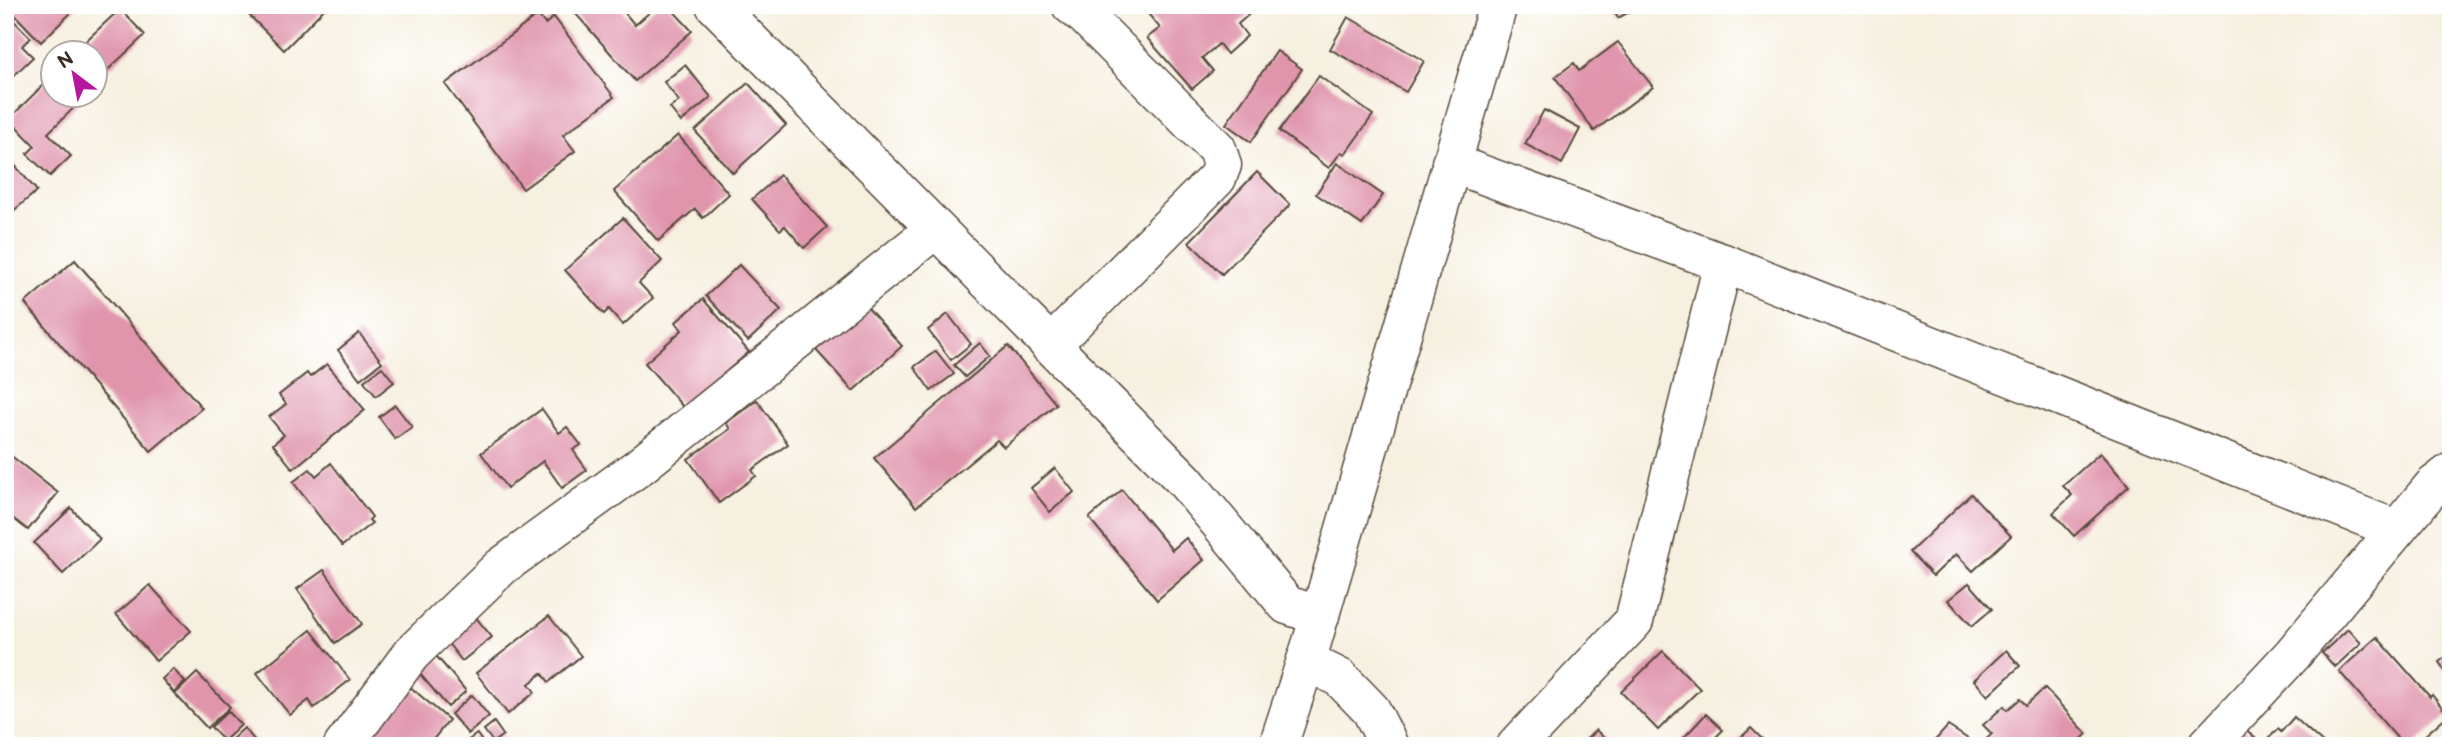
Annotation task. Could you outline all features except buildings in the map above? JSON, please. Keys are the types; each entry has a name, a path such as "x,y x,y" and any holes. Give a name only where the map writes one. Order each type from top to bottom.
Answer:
{"street":[{"path":"715,5 934,230 1185,481 1286,605 1320,616"},
{"path":"1050,346 1217,178 1222,165 1217,149 1086,16 1071,5"},
{"path":"1278,746 1307,661 1498,5"},
{"path":"1451,163 1723,263 2395,529"},
{"path":"343,746 411,654 501,567 640,466 934,230"},
{"path":"1516,746 1634,621 1723,263"},
{"path":"2207,746 2292,655 2395,529 2445,489"},
{"path":"1307,661 1340,678 1371,710 1389,746"}]}
